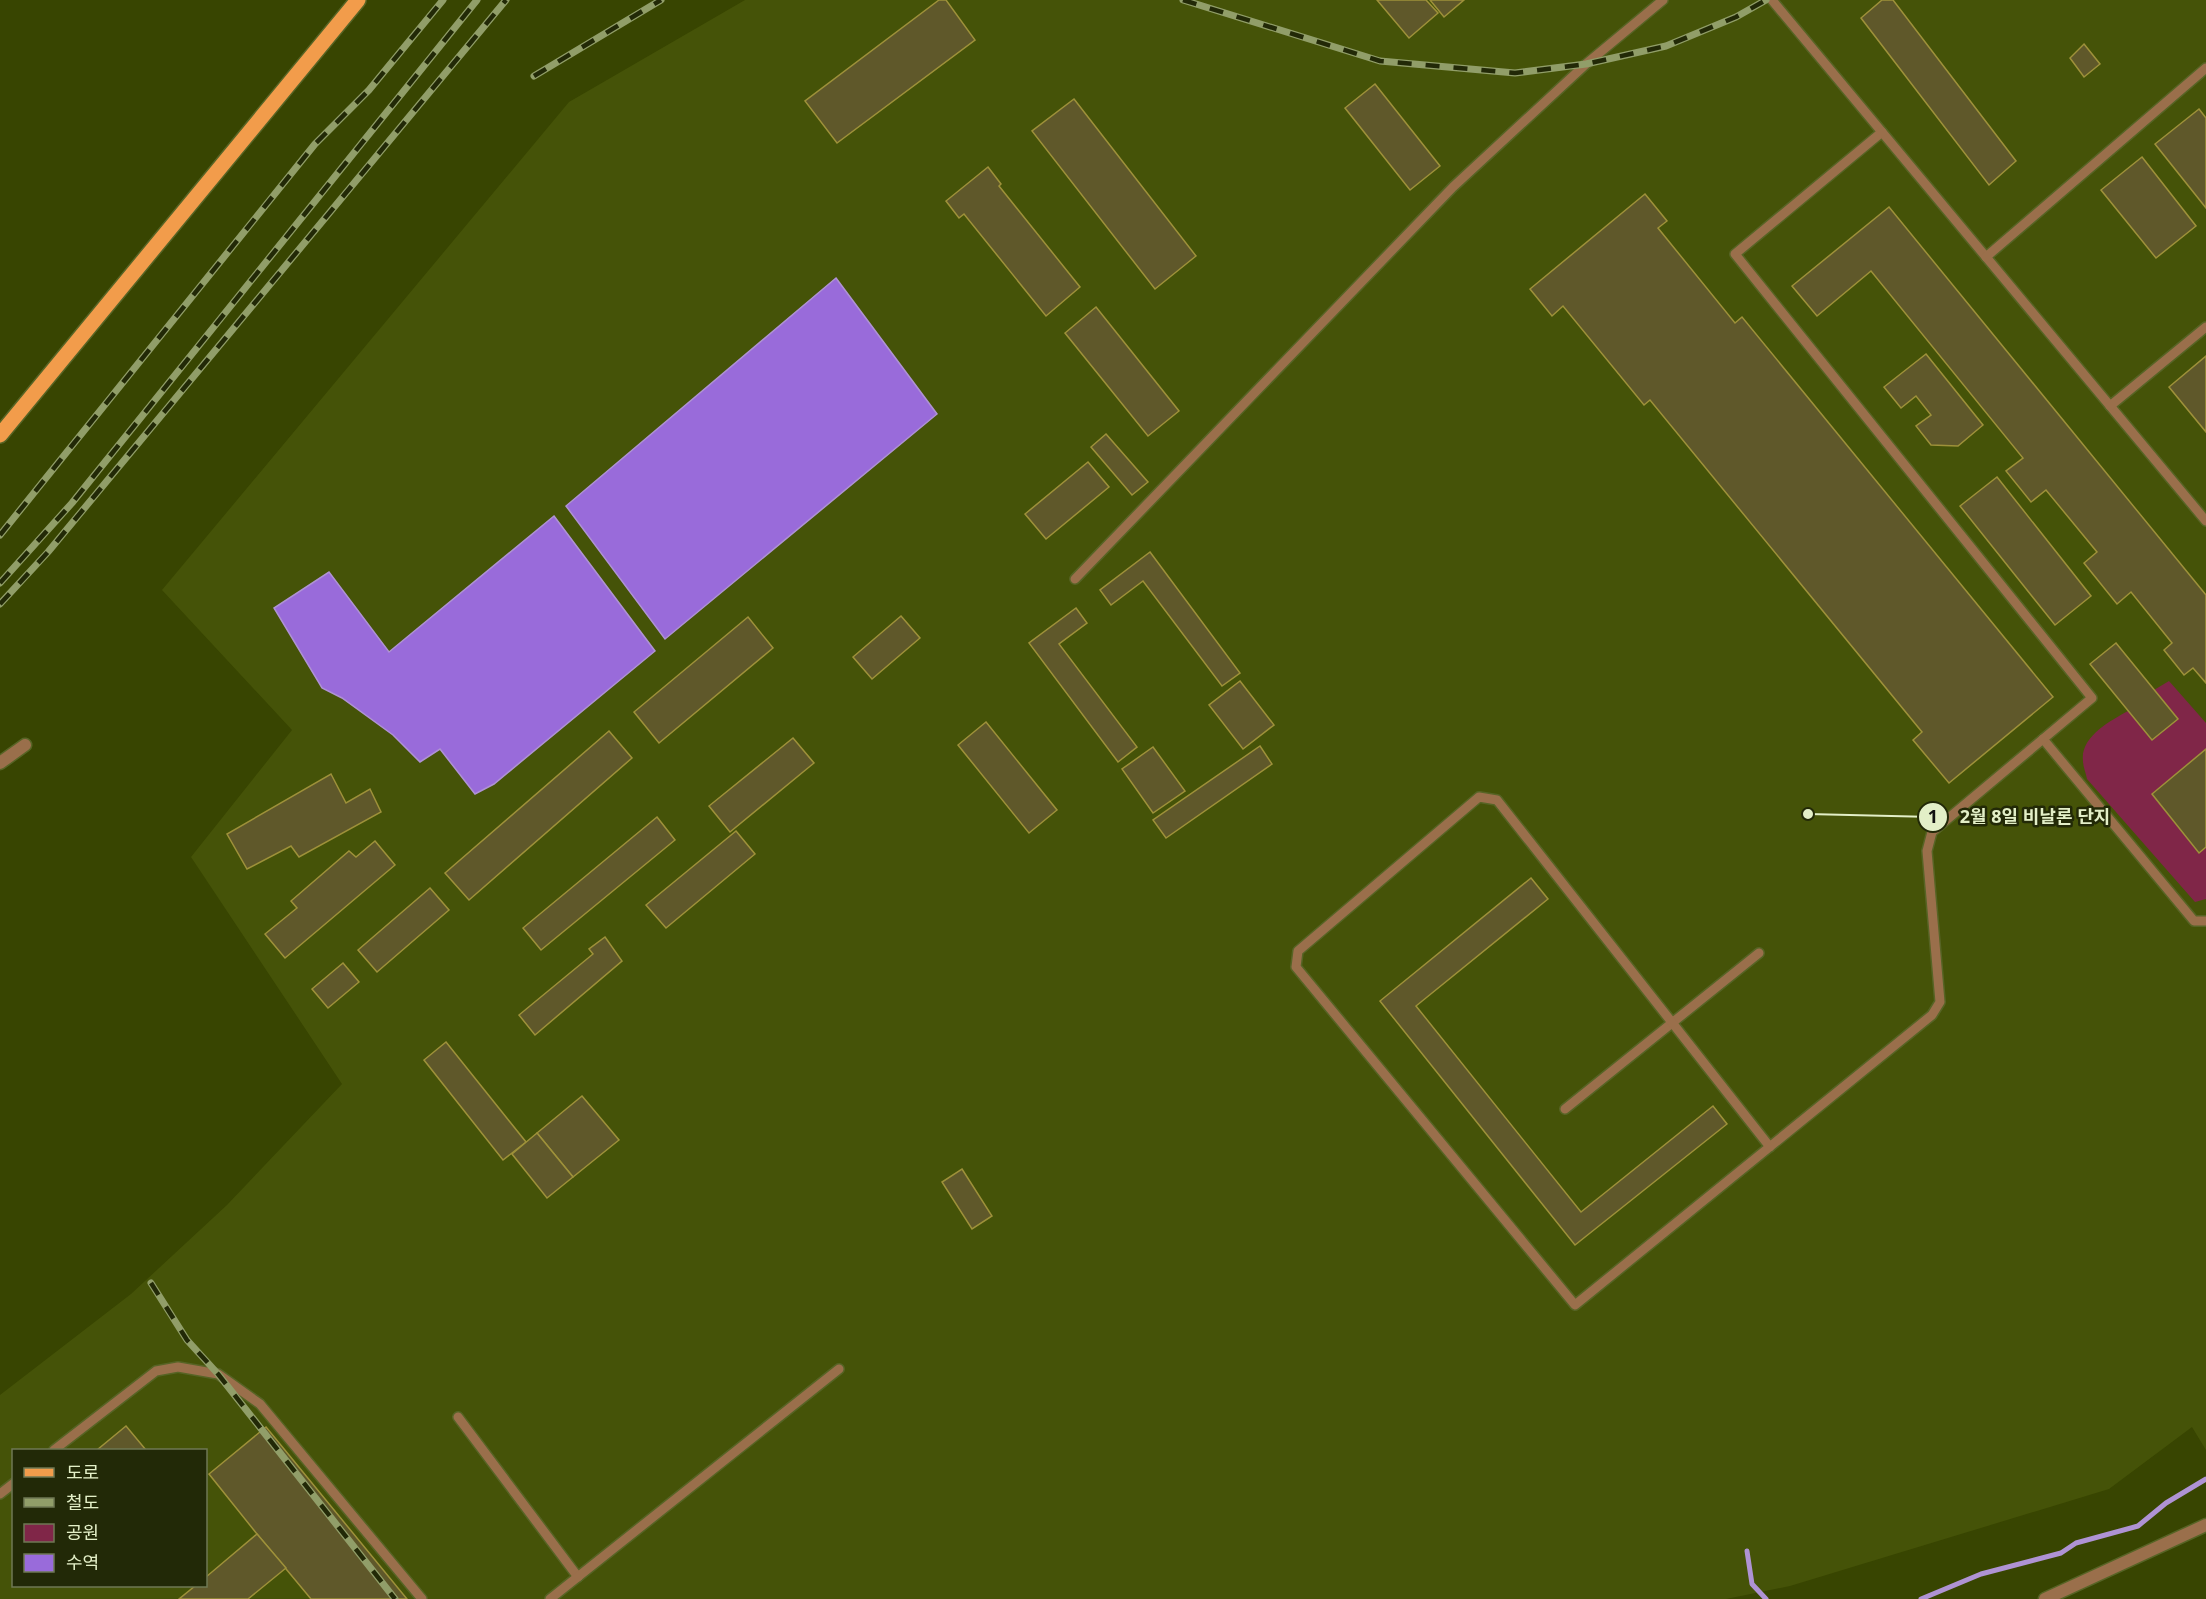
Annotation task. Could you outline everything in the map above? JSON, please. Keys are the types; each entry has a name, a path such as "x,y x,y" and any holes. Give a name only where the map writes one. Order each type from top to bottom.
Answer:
{"main road":[{"path":"0,435 358,0"}],"street":[{"path":"0,763 25,745"},
{"path":"2045,1599 2206,1525"}],"lane":[{"path":"1075,579 1453,188 1586,64 1663,0"},
{"path":"1772,0 2206,521"},
{"path":"1986,257 2206,68"},
{"path":"1770,1147 1497,800 1479,797 1298,951 1296,967 1575,1305 1770,1147 1932,1015 1940,1002 1927,850 1932,832 2092,698 1735,254 1882,132"},
{"path":"2110,406 2206,327"},
{"path":"2043,739 2194,921 2206,921"},
{"path":"1565,1109 1759,953"},
{"path":"55,1449 156,1371 178,1367 218,1374 260,1404 422,1599"},
{"path":"550,1599 839,1369"},
{"path":"458,1417 578,1577"},
{"path":"0,1494 12,1485"}],"shaded area":[{"path":"745,0 2206,0 2206,1450 2192,1427 2109,1489 1790,1586 1726,1599 0,1599 0,1395 131,1294 227,1205 342,1084 191,857 292,730 162,590 569,102"}],"green space":[{"path":"2169,681 2206,723 2206,749 2152,794 2199,852 2206,848 2206,899 2195,902 2087,779 2083,763 2083,752 2091,737 2128,711 2152,740 2177,719 2154,690"}],"water":[{"path":"836,278 937,414 665,639 566,506"},
{"path":"554,516 655,651 494,784 475,794 440,749 420,762 393,735 342,698 322,688 274,608 329,572 389,652"}],"building":[{"path":"939,0 946,0 975,40 837,143 805,101"},
{"path":"1377,0 1426,0 1438,13 1409,38"},
{"path":"1430,0 1464,0 1444,17"},
{"path":"1882,0 1893,0 2016,161 1989,185 1861,18"},
{"path":"2084,44 2100,64 2084,77 2070,58"},
{"path":"1375,84 1440,166 1410,190 1345,108"},
{"path":"1074,99 1196,256 1155,289 1032,131"},
{"path":"2199,109 2206,118 2206,208 2155,144"},
{"path":"2142,157 2196,226 2156,258 2101,190"},
{"path":"988,167 1001,184 999,186 1080,287 1046,316 964,214 959,218 946,201"},
{"path":"1645,194 1667,221 1658,228 1735,323 1742,317 2053,697 1949,783 1913,740 1922,732 1650,400 1644,405 1563,306 1552,316 1530,289"},
{"path":"1889,207 2206,595 2206,683 2193,668 2184,675 2164,650 2172,643 2131,592 2117,604 2084,563 2097,552 2046,490 2031,502 2006,471 2023,458 1871,271 1817,316 1792,286"},
{"path":"1096,307 1179,411 1148,436 1065,333"},
{"path":"1926,354 1983,425 1958,446 1931,445 1916,426 1931,415 1916,396 1901,408 1884,387"},
{"path":"2206,356 2206,432 2169,387"},
{"path":"1106,434 1148,482 1132,495 1091,447"},
{"path":"1088,462 1109,487 1046,539 1025,514"},
{"path":"1997,477 2091,596 2055,625 1960,506"},
{"path":"1150,552 1240,673 1222,686 1143,581 1111,605 1100,590"},
{"path":"1076,608 1087,623 1059,644 1137,747 1118,762 1029,643"},
{"path":"901,616 920,638 872,679 853,657"},
{"path":"748,617 773,648 659,743 634,712"},
{"path":"2116,643 2178,719 2152,740 2090,664"},
{"path":"1240,681 1274,725 1243,749 1209,705"},
{"path":"986,722 1057,810 1029,833 958,745"},
{"path":"609,731 632,758 469,900 445,873"},
{"path":"793,738 814,763 730,832 709,806"},
{"path":"1260,746 1272,764 1166,838 1153,820"},
{"path":"1153,747 1185,791 1153,813 1122,769"},
{"path":"2206,749 2206,847 2199,853 2152,794"},
{"path":"331,774 346,803 370,789 381,812 299,857 291,846 247,869 227,834"},
{"path":"657,817 675,840 541,950 523,928"},
{"path":"736,831 755,854 666,928 646,905"},
{"path":"375,841 395,865 285,958 265,934 297,908 291,901 349,851 356,857"},
{"path":"1531,878 1548,899 1416,1006 1581,1212 1713,1106 1727,1124 1575,1245 1380,1001"},
{"path":"430,888 449,910 377,972 358,950"},
{"path":"605,937 622,961 535,1035 519,1015 593,954 589,949"},
{"path":"343,963 359,982 328,1008 312,989"},
{"path":"446,1042 526,1142 503,1160 424,1060"},
{"path":"582,1096 619,1140 573,1177 537,1133"},
{"path":"537,1133 573,1177 547,1198 512,1154"},
{"path":"962,1169 992,1216 972,1229 942,1182"},
{"path":"126,1426 145,1449 98,1449"},
{"path":"266,1427 407,1599 311,1599 257,1534 209,1474"},
{"path":"257,1534 286,1568 248,1599 179,1599 194,1587 207,1587 207,1576"}],"waterway":[{"path":"1921,1599 1981,1574 2061,1553 2076,1543 2138,1526 2166,1503 2206,1479"},
{"path":"1747,1551 1752,1584 1766,1599"}],"railway":[{"path":"0,535 315,144 369,90 443,0"},
{"path":"0,583 72,503 477,0"},
{"path":"0,604 48,552 506,0"},
{"path":"534,76 661,0"},
{"path":"1183,0 1380,61 1515,73 1586,64 1666,46 1736,17 1766,0"},
{"path":"151,1283 187,1340 218,1374 395,1599"}],"place":[{"name":"2월 8일 비날론 단지","path":"1808,814"}]}
